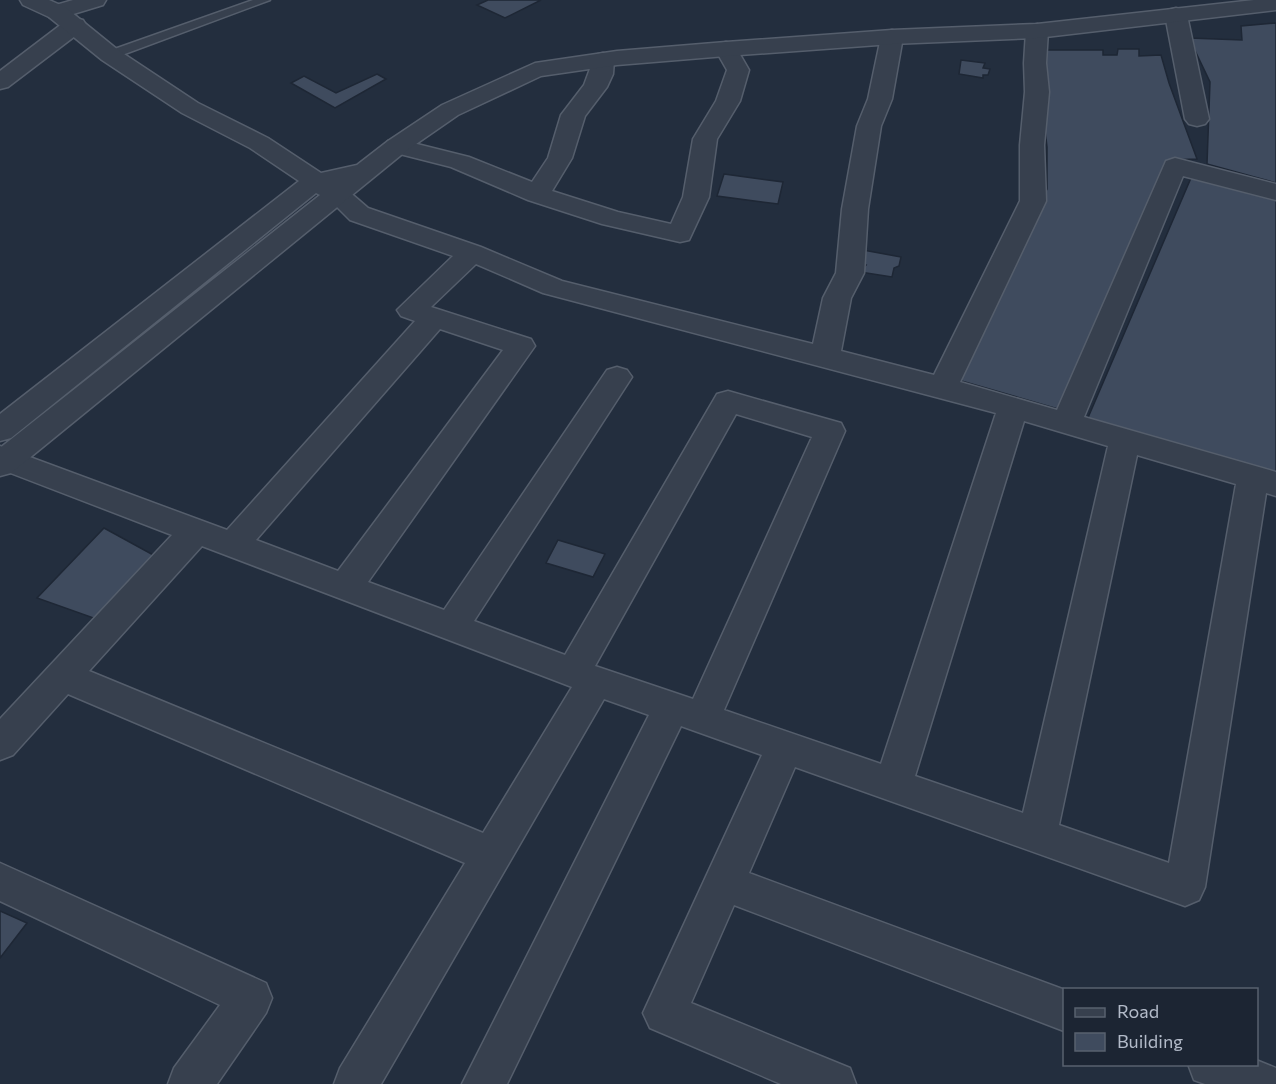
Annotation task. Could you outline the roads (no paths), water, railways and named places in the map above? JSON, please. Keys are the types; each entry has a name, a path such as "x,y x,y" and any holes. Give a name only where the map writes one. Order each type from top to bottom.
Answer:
{"street":[{"path":"31,0 66,19 110,55 190,108 259,143 326,188 359,214 472,253 553,287 943,387 1264,481 1185,887 584,677 196,531 2,453 326,188 363,171 450,110 535,70 603,60 726,49 892,37 1037,31 1268,3"},
{"path":"0,82 66,19 95,0"},
{"path":"1176,15 1197,119"},
{"path":"943,387 1033,201 1032,145 1037,92 1035,63 1037,31"},
{"path":"825,356 837,298 850,273 855,209 869,126 880,99 892,37"},
{"path":"397,146 460,162 537,195 611,218 680,234 696,197 705,139 728,101 738,70 726,49"},
{"path":"537,195 560,158 568,138 573,115 595,87 601,74 603,60"},
{"path":"1066,424 1174,166 1276,192"},
{"path":"345,587 521,346 411,310 472,253"},
{"path":"233,545 434,318"},
{"path":"452,627 617,377"},
{"path":"362,1082 491,855 728,402 830,431 687,713 484,1084"},
{"path":"893,785 1013,408"},
{"path":"1037,836 1125,441"},
{"path":"0,744 196,531"},
{"path":"62,676 491,855"},
{"path":"784,747 665,1013 834,1084"},
{"path":"0,881 251,998 190,1084"},
{"path":"724,882 1063,1009"},
{"path":"1213,1066 1262,1084"}],"lane":[{"path":"110,55 264,0"}]}
